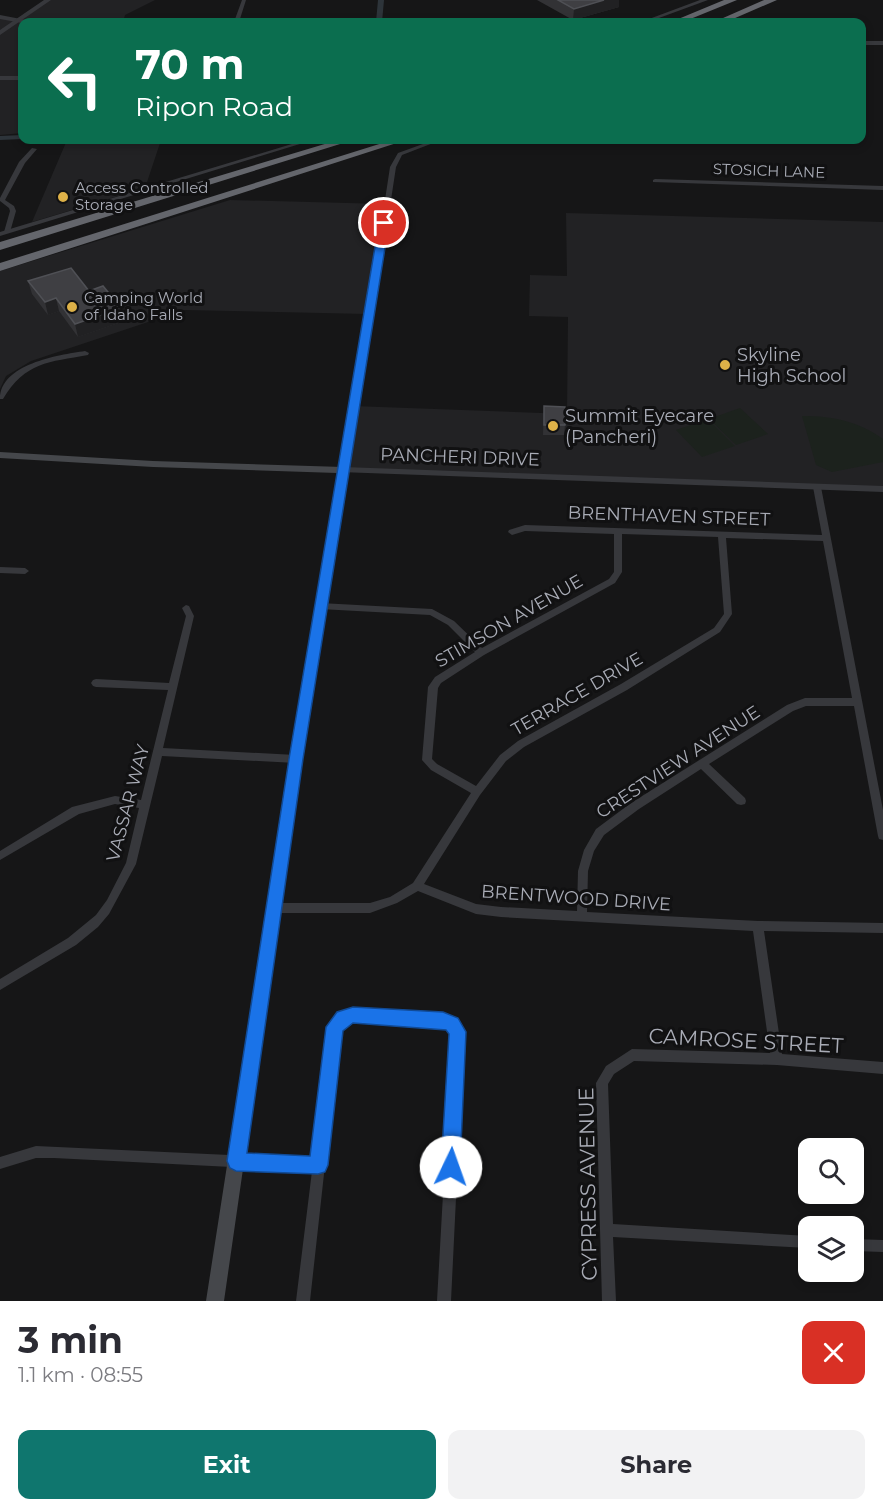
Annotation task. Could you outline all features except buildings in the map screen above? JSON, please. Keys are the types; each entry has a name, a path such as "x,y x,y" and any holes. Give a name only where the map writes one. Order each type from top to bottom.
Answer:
{"highway":[{"path":"686,18 732,0"},
{"path":"729,18 772,0"},
{"path":"0,246 335,144"},
{"path":"0,267 388,144"}],"main road":[{"name":"PANCHERI DRIVE","path":"0,455 153,464 343,470"},
{"path":"215,1301 296,759 343,470"}],"street":[{"path":"28,18 48,0"},
{"path":"30,18 59,0"},
{"path":"237,18 244,0"},
{"path":"655,18 705,0"},
{"path":"0,17 18,21"},
{"path":"0,33 18,24"},
{"path":"0,42 18,26"},
{"path":"866,42 883,43"},
{"path":"0,78 18,78"},
{"path":"3,233 297,144"},
{"path":"343,470 396,159 400,154 427,144"},
{"path":"3,233 13,211 12,207 2,200 22,162 34,149"},
{"name":"STOSICH LANE","path":"655,181 883,188"},
{"path":"0,397 13,378 24,370 56,357 85,353"},
{"name":"PANCHERI DRIVE","path":"343,470 883,489"},
{"path":"817,487 883,837"},
{"name":"BRENTHAVEN STREET","path":"512,532 525,528 826,538"},
{"name":"STIMSON AVENUE","path":"477,792 434,767 427,760 433,687 438,680 481,653 612,581 618,572 618,531"},
{"name":"TERRACE DRIVE","path":"417,886 438,857 477,792 503,758 521,744 624,687 717,630 728,614 722,535"},
{"path":"0,570 25,571"},
{"path":"320,606 432,612 452,623 481,653"},
{"name":"VASSAR WAY","path":"0,985 55,952 96,923 131,864 190,616 186,608"},
{"path":"96,683 174,687"},
{"name":"CRESTVIEW AVENUE","path":"582,915 583,871 589,850 600,832 635,806 790,708 805,702 856,702"},
{"path":"159,752 296,759"},
{"path":"701,763 741,801"},
{"path":"0,856 76,810 114,800 144,805"},
{"path":"275,908 370,908 393,900 417,886"},
{"name":"BRENTWOOD DRIVE","path":"417,886 476,909 758,926 883,928"},
{"path":"758,926 777,1059"},
{"path":"303,1301 334,1027 343,1018 353,1015 443,1020 452,1024 458,1032 444,1301"},
{"name":"CAMROSE STREET","path":"611,1069 632,1055 777,1059 883,1068"},
{"name":"CYPRESS AVENUE","path":"609,1301 602,1083 611,1069"},
{"path":"0,1163 36,1152 54,1152 318,1165"},
{"path":"607,1230 798,1241"},
{"path":"864,1245 883,1246"}],"shaded area":[{"path":"49,0 155,0 125,15 124,18 22,18"},
{"path":"0,17 17,21 18,133 0,135"},
{"path":"65,144 160,144 145,188 32,222"},
{"path":"230,200 385,204 367,314 184,310 31,361 6,376 0,389 0,271"},
{"name":"Skyline High School","path":"566,213 883,222 883,489 343,470 353,406 567,414 568,317 529,316 530,275 567,276"},
{"path":"740,408 768,434 736,445 709,419"},
{"path":"802,416 844,421 874,433 883,439 883,462 832,472 816,465"},
{"path":"708,419 735,446 702,457 676,430"}],"waterway":[{"path":"379,18 381,0"},
{"path":"0,138 18,137"}],"place":[{"name":"Access Controlled Storage","path":"63,197"},
{"name":"Camping World of Idaho Falls","path":"72,307"},
{"name":"Skyline High School","path":"725,365"},
{"name":"Summit Eyecare (Pancheri)","path":"553,426"}],"route":[{"path":"384,223 296,759 236,1161 318,1165 334,1027 343,1018 353,1015 443,1020 452,1024 458,1032 451,1167"}]}
